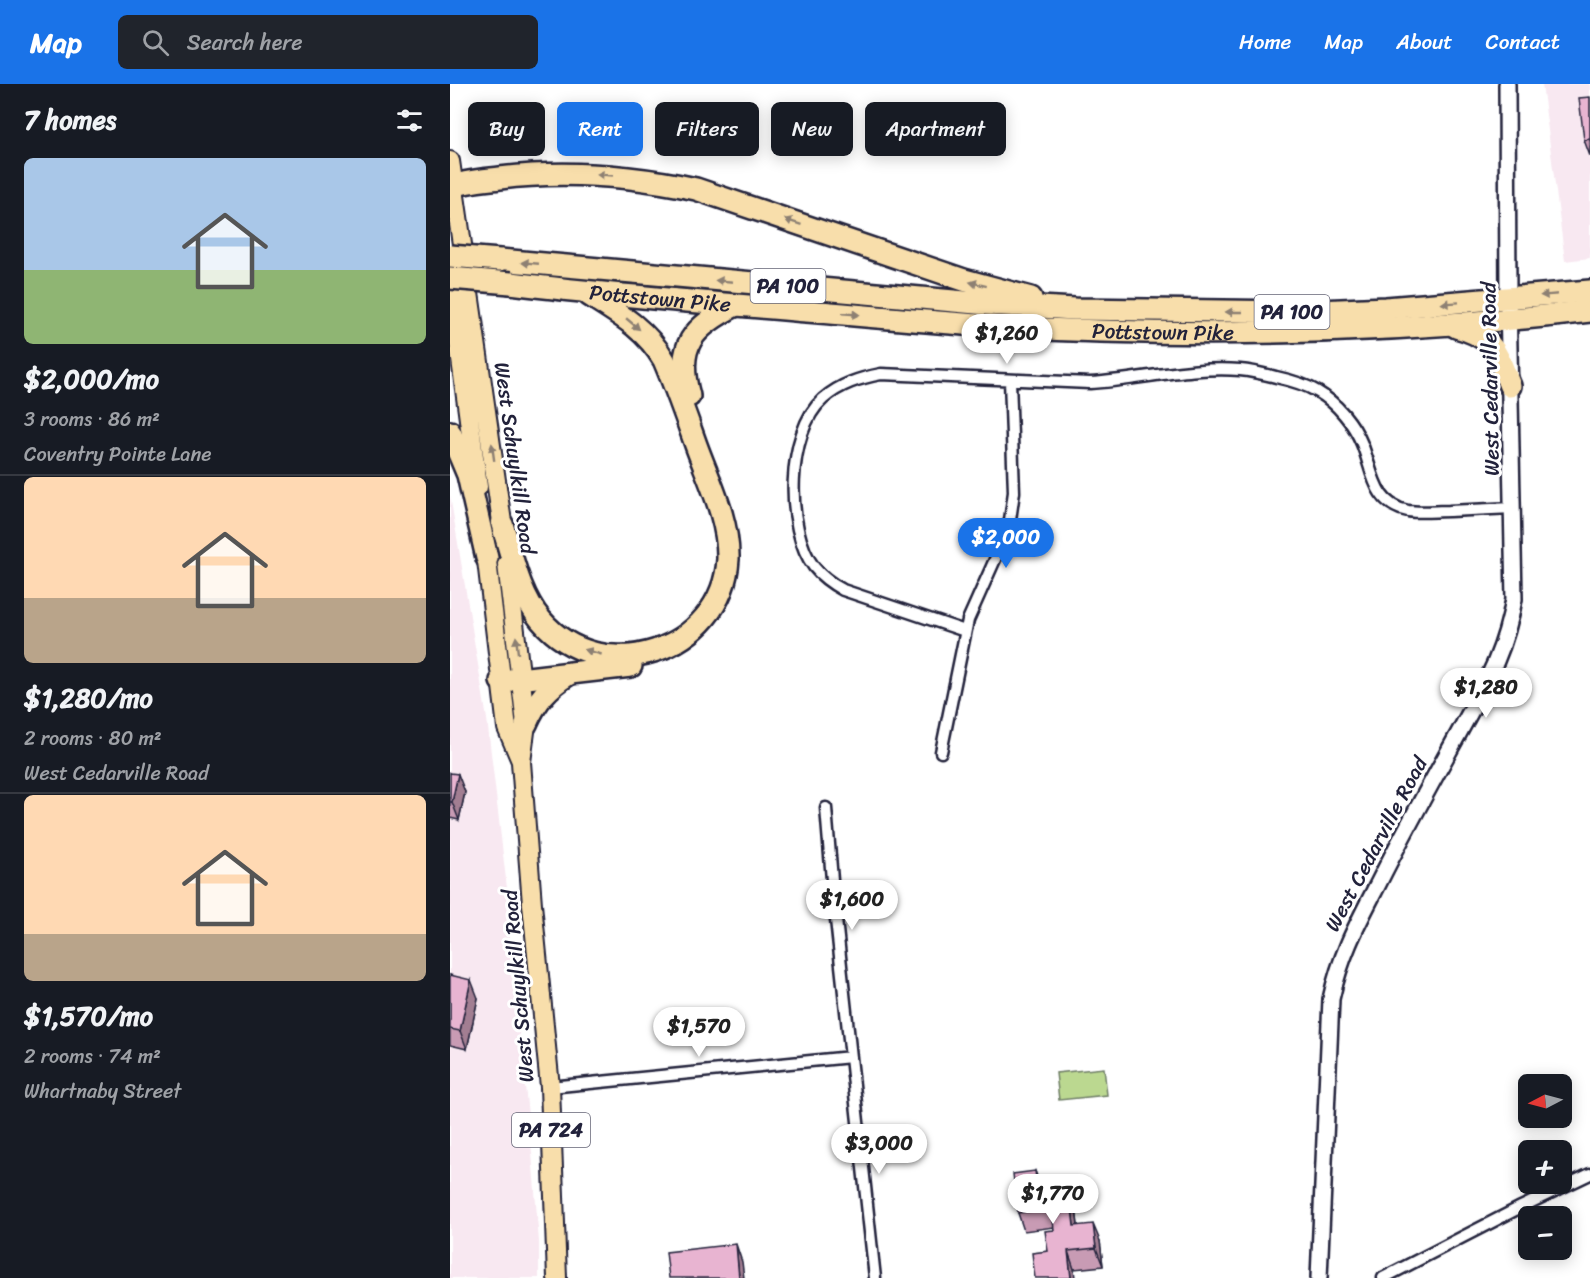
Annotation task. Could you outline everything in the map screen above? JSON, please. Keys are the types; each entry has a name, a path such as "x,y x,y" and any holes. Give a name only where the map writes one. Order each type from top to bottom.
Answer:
{"highway":[{"path":"452,186 474,181 553,173 601,174 662,182 696,189 964,280 1075,309"},
{"name":"Pottstown Pike","path":"450,256 964,302 1075,309 1296,312 1509,299 1590,291"},
{"name":"Pottstown Pike","path":"450,278 737,305 984,325 1098,331 1290,333 1509,321 1590,311"},
{"path":"502,524 521,583 542,621 564,639 598,654 618,656 644,654 680,641 706,618 724,581 728,556 723,522 664,360 657,348 637,326 584,292"},
{"path":"511,680 634,666 665,659 690,646 700,637 712,625 728,600 737,567 738,547 735,527 688,393 684,367 688,345 703,324 737,305"},
{"path":"1447,325 1474,332 1486,340 1496,351 1510,386"},
{"path":"450,432 468,475 487,558"},
{"path":"526,724 532,710 545,692 570,673"}],"main road":[{"name":"West Schuylkill Road","path":"450,161 502,524 511,680 507,728 521,762"},
{"name":"West Schuylkill Road","path":"450,278 487,558 511,680 526,724 521,762 532,912 550,1087 557,1278"}],"street":[{"name":"West Cedarville Road","path":"1319,1278 1331,999 1337,970 1346,947 1396,847 1489,678 1502,650 1514,599 1508,84"},
{"path":"965,631 843,590 825,579 811,561 799,528 793,483 800,435 812,412 823,399 848,382 882,374 1090,383 1122,381 1178,372 1240,370 1293,381 1318,392 1332,403 1362,442 1373,481 1380,496 1395,506 1407,511 1430,512 1513,508"},
{"path":"941,752 965,631 982,584 1005,537 1010,520 1014,474 1010,380"},
{"path":"826,808 875,1278"},
{"path":"550,1087 851,1057"},
{"path":"1383,1278 1590,1174"}],"shaded area":[{"path":"1542,84 1590,84 1590,258 1565,261"},
{"path":"450,495 487,719 507,888 508,923 532,1153 539,1242 539,1278 450,1278"}],"green space":[{"path":"1104,1068 1107,1095 1059,1100 1056,1073"}],"building":[{"path":"1590,97 1590,139 1584,140 1579,98"},
{"path":"450,773 458,774 452,802 450,802"},
{"path":"450,975 471,980 460,1031 450,1029"},
{"path":"1035,1171 1037,1186 1069,1182 1074,1226 1093,1224 1096,1248 1068,1251 1071,1278 1035,1278 1032,1253 1048,1251 1045,1231 1054,1230 1052,1209 1018,1213 1013,1174"},
{"path":"736,1244 739,1278 669,1278 666,1252"}]}
